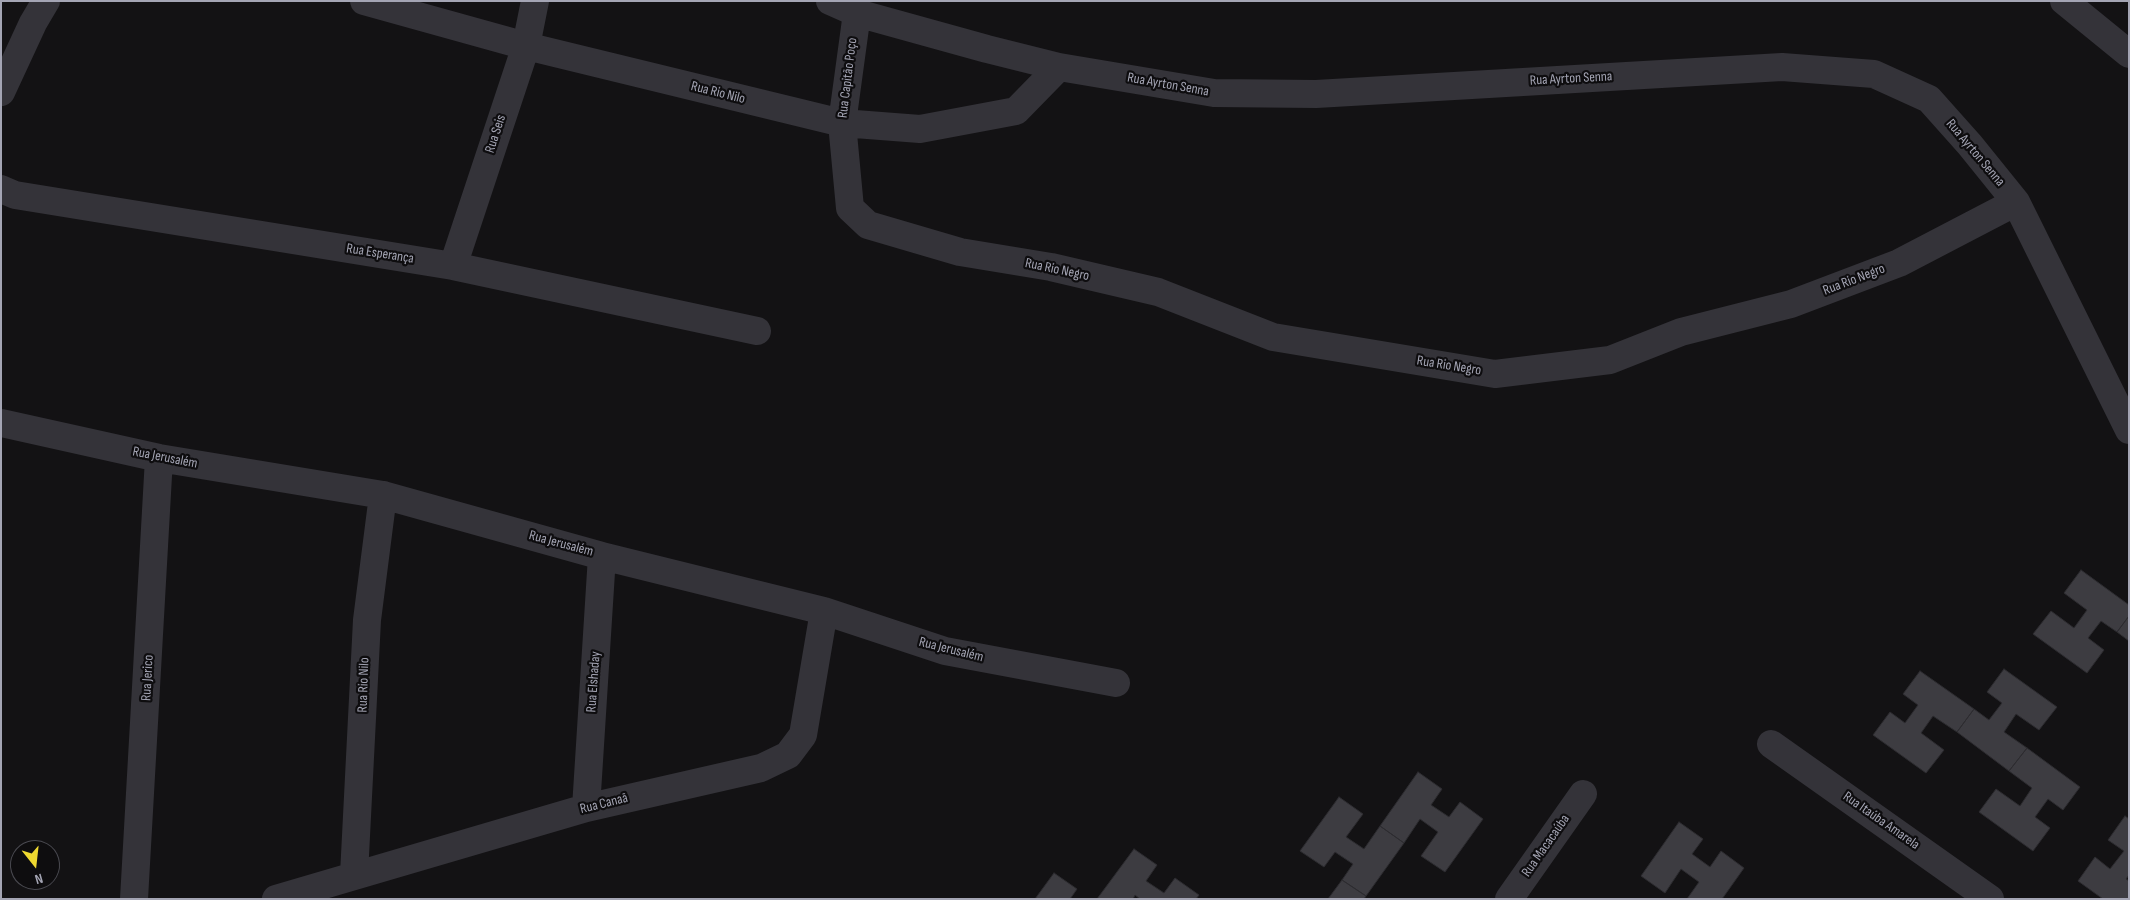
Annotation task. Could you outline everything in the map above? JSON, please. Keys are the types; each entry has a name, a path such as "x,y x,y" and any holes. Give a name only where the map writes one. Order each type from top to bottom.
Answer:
{"street":[{"path":"1,92 33,23 46,1"},
{"name":"Rua Rio Nilo","path":"364,1 526,46 842,123 920,129 1016,111 1059,67"},
{"name":"Rua Seis","path":"453,266 526,46 535,1"},
{"name":"Rua Ayrton Senna","path":"830,1 857,13 1059,67 1214,93 1316,94 1782,67 1874,74 1929,99 1970,145 2016,202 2129,430"},
{"path":"2064,1 2129,54"},
{"name":"Rua Capitão Poço","path":"857,13 842,123 850,208 868,225"},
{"name":"Rua Esperança","path":"1,189 15,195 453,266 757,331"},
{"name":"Rua Rio Negro","path":"868,225 960,252 1051,267 1158,292 1273,337 1495,374 1610,360 1681,332 1791,304 1899,262 2016,202"},
{"name":"Rua Jerusalém","path":"1,423 159,458 383,496 602,556 824,611 945,651 1116,683"},
{"name":"Rua Jerico","path":"134,899 159,458"},
{"name":"Rua Rio Nilo","path":"354,875 366,620 383,496"},
{"name":"Rua Elshaday","path":"586,808 602,556"},
{"name":"Rua Canaã","path":"276,899 586,808 761,768 788,755 803,735 824,611"},
{"name":"Rua Itaúba Amarela","path":"1771,744 1990,899"},
{"name":"Rua Macacaúba","path":"1509,899 1583,794"}],"building":[{"path":"2081,570 2129,605 2129,616 2117,632 2101,621 2088,638 2104,650 2087,673 2033,634 2051,611 2074,628 2087,610 2064,593"},
{"path":"2129,616 2129,641 2117,632"},
{"path":"2004,669 2057,707 2039,730 2016,714 2004,732 2027,748 2009,771 1957,732 1974,709 1989,720 2002,703 1987,692"},
{"path":"1920,671 1974,709 1957,732 1933,716 1921,733 1944,750 1926,773 1873,735 1890,712 1905,723 1918,705 1903,694"},
{"path":"2027,748 2080,787 2063,810 2048,799 2035,817 2050,828 2033,851 1979,812 1996,789 2020,806 2032,788 2009,771"},
{"path":"1418,772 1442,789 1431,805 1449,817 1460,802 1483,819 1445,872 1421,856 1438,832 1420,819 1404,843 1380,826"},
{"path":"1339,797 1363,814 1346,837 1364,849 1380,826 1404,843 1366,896 1342,880 1353,864 1335,852 1324,867 1300,851"},
{"path":"2125,816 2129,819 2129,875 2126,879 2129,881 2129,899 2103,899 2078,881 2095,857 2110,869 2124,851 2108,840"},
{"path":"1679,822 1703,839 1692,854 1710,867 1721,851 1744,868 1722,899 1687,899 1699,882 1681,869 1665,893 1641,876"},
{"path":"1134,849 1157,865 1146,881 1164,893 1175,878 1199,895 1196,899 1140,899 1135,895 1133,899 1097,899"},
{"path":"1054,873 1077,889 1070,899 1035,899"},
{"path":"1342,880 1366,896 1364,899 1328,899"}]}
